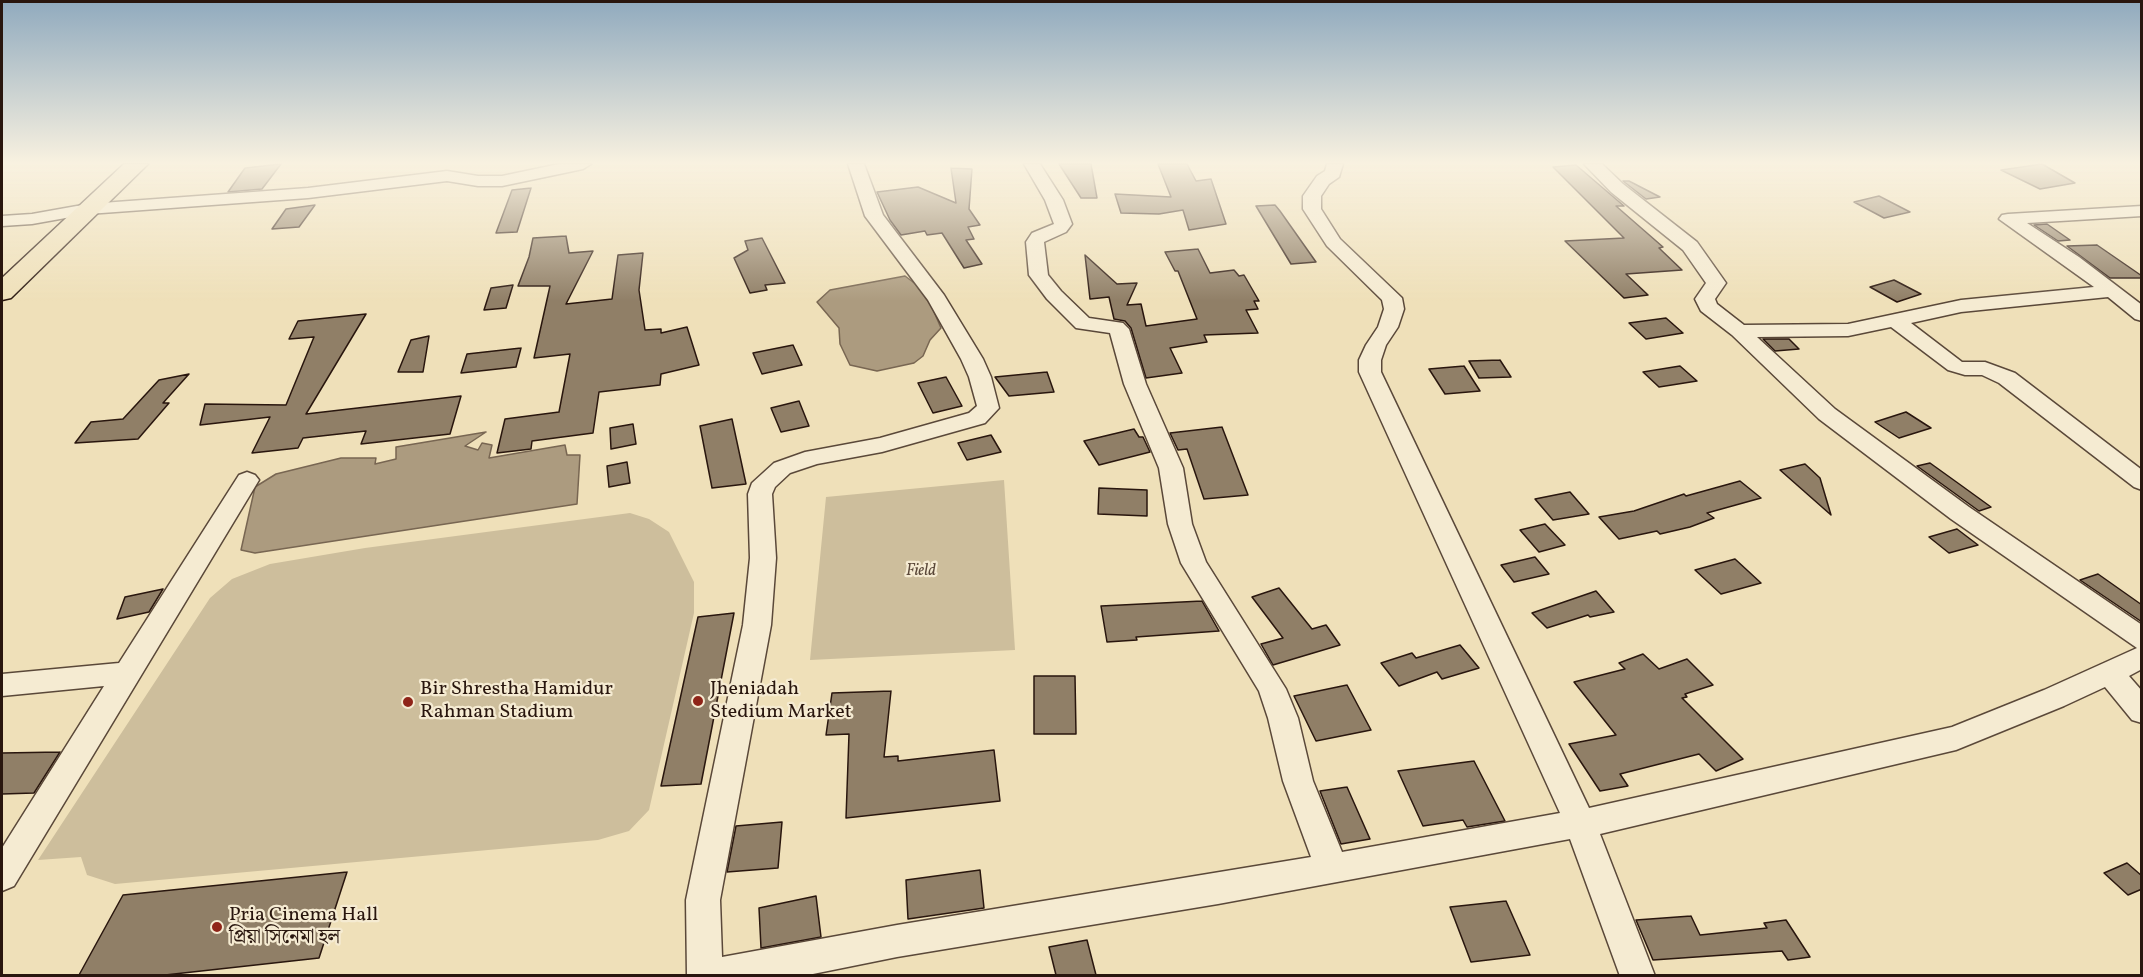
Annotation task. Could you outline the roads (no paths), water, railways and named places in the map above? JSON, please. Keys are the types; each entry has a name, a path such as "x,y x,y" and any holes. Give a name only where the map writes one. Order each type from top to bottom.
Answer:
{"highway":[{"path":"2,292 87,210"}],"street":[{"path":"2,222 85,210"},
{"path":"705,975 703,900 757,625 763,558 760,494 764,483 782,468 813,457 882,445 977,418 988,408 981,377 937,299 874,216 872,210"},
{"path":"1057,210 1063,225 1038,237 1035,242 1040,275 1054,295 1083,324 1119,329 1135,384 1171,468 1180,524 1194,563 1272,688 1298,781 1332,869"},
{"path":"1312,210 1333,242 1392,298 1394,309 1388,327 1376,345 1370,360 1370,372 1456,562 1580,823 1638,975"},
{"path":"1644,210 1690,246 1716,283 1705,299 1705,303 1739,331 1801,390 1848,430 1960,513 2142,639"},
{"path":"2142,211 2008,219 2072,261 2142,315"},
{"path":"1739,331 1848,330 1961,306 2112,291"},
{"path":"1894,319 1955,366 1965,369 1985,368 2007,378 2142,482"},
{"path":"2,876 247,480"},
{"path":"713,975 897,941 1332,869 1580,823 1844,765 1956,738 2054,698 2142,657"},
{"path":"2109,672 2142,712"},
{"path":"2,685 127,673"}],"place":[{"name":"Jheniadah Stedium Market","path":"698,701"},
{"name":"Bir Shrestha Hamidur Rahman Stadium","path":"408,702"},
{"name":"Pria Cinema Hall প্রিয়া সিনেমা হল","path":"217,927"}],"park label":[{"name":"Field","path":"921,572"}]}
